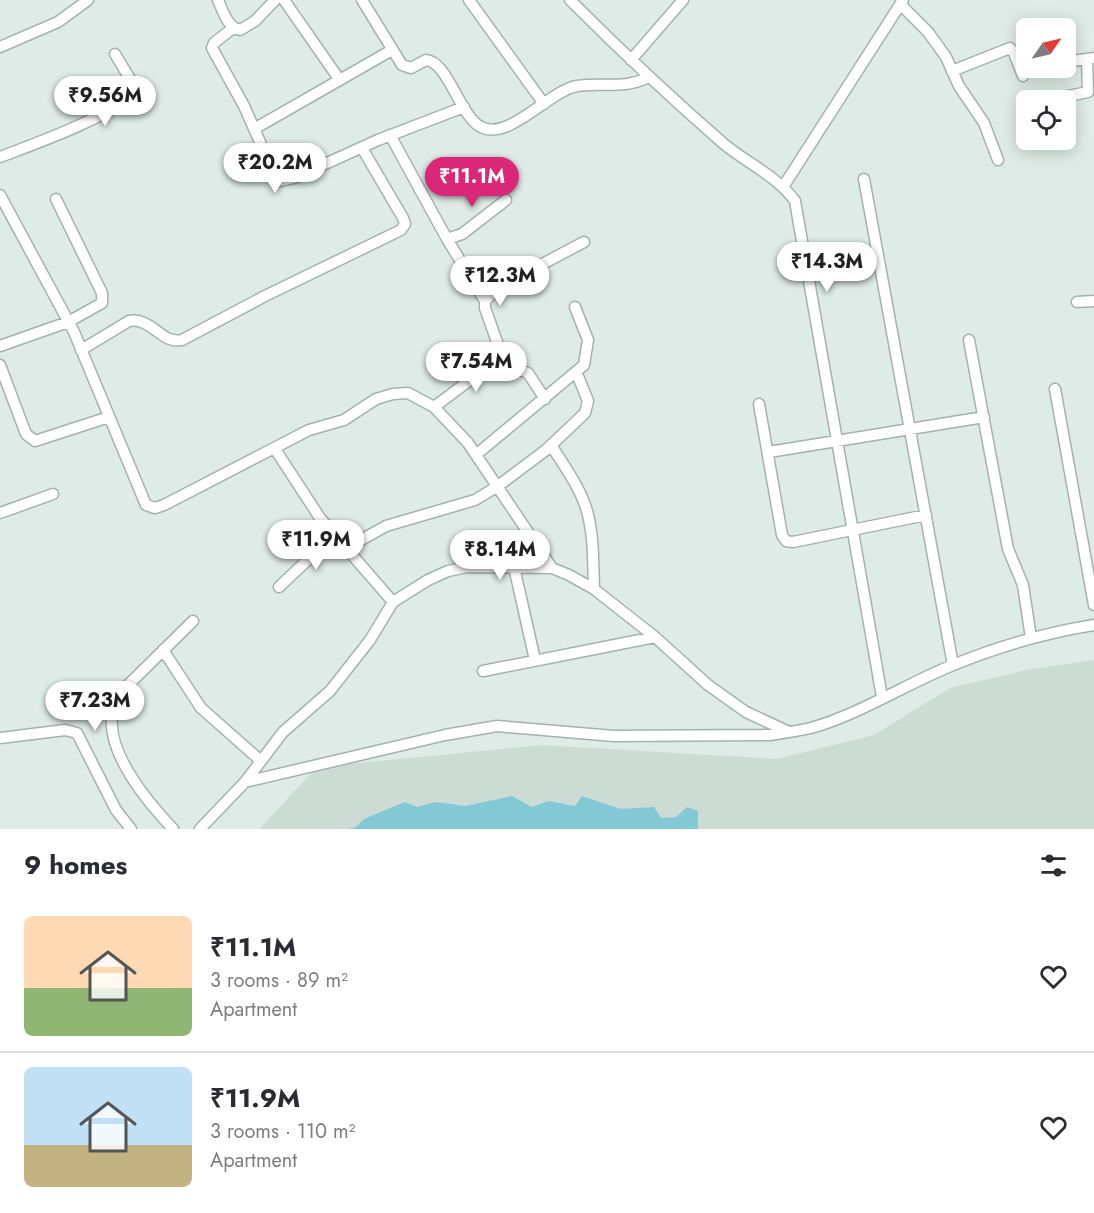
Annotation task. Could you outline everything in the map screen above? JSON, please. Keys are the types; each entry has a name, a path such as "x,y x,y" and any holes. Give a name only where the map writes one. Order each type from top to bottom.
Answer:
{"street":[{"path":"0,46 58,22 88,0"},
{"path":"218,0 233,28"},
{"path":"275,0 244,28 233,28 214,43 212,48 254,129 275,177 281,181 294,178 390,135 464,107"},
{"path":"284,0 339,80"},
{"path":"362,0 392,50 406,68 426,60 436,64 464,107 479,126 486,130 498,130 578,86 618,87 649,77"},
{"path":"469,0 544,104"},
{"path":"570,0 649,77 743,160 783,187 795,201 799,211 882,697"},
{"path":"631,60 683,0"},
{"path":"783,187 901,2 928,32 959,86 984,123 998,160"},
{"path":"952,71 1010,48 1016,58"},
{"path":"254,129 392,50"},
{"path":"0,157 81,124 128,98 134,90 133,84 115,54"},
{"path":"1076,61 1091,59 1088,92 1076,94"},
{"path":"390,135 447,239 485,301 485,308 502,356 512,368 528,373 545,399"},
{"path":"81,350 129,321 137,320 153,327 171,340 182,340 265,296 401,230 405,224 403,218 362,148"},
{"path":"864,179 953,665"},
{"path":"0,195 68,322 142,500 150,508 164,506 309,430 344,420 376,399 408,393 434,407 477,454 552,568"},
{"path":"0,346 68,322 99,306 103,298 56,200"},
{"path":"447,239 462,234 506,200"},
{"path":"485,301 499,287 584,242"},
{"path":"1077,302 1094,301"},
{"path":"477,454 577,374 584,365 588,348 575,307"},
{"path":"969,340 1008,549 1023,585 1031,638"},
{"path":"434,407 502,356"},
{"path":"0,365 26,434 35,441 109,417"},
{"path":"347,548 386,526 453,508 475,500 498,486 551,445 585,413 588,400 577,374"},
{"path":"1054,389 1094,605"},
{"path":"759,404 782,535 786,541 792,542 926,515"},
{"path":"769,453 984,417"},
{"path":"551,445 577,487 587,510 592,537 594,589"},
{"path":"275,449 301,491 393,602"},
{"path":"0,513 53,494"},
{"path":"279,587 335,534"},
{"path":"200,829 245,782 283,732 330,691 370,640 393,602 404,593 448,571 467,567 552,568 594,589 655,637 708,685 746,712 789,732"},
{"path":"514,567 535,660"},
{"path":"173,829 132,778 110,722 113,702 193,621"},
{"path":"245,782 445,735 497,726 626,736 770,735 812,728 953,665 1031,638 1094,625"},
{"path":"483,671 535,660 591,652 655,637"},
{"path":"163,650 201,708 261,761"},
{"path":"0,738 65,730 77,733 116,810 131,829"}],"shaded area":[{"path":"1094,660 1094,829 259,829 317,767 542,745 777,759 874,735 950,688 1026,670"}],"water":[{"path":"512,796 532,807 549,801 575,806 582,796 621,809 654,807 661,818 676,817 687,807 698,811 698,829 347,829 355,828 364,819 405,802 417,807 436,802 465,806"}]}
